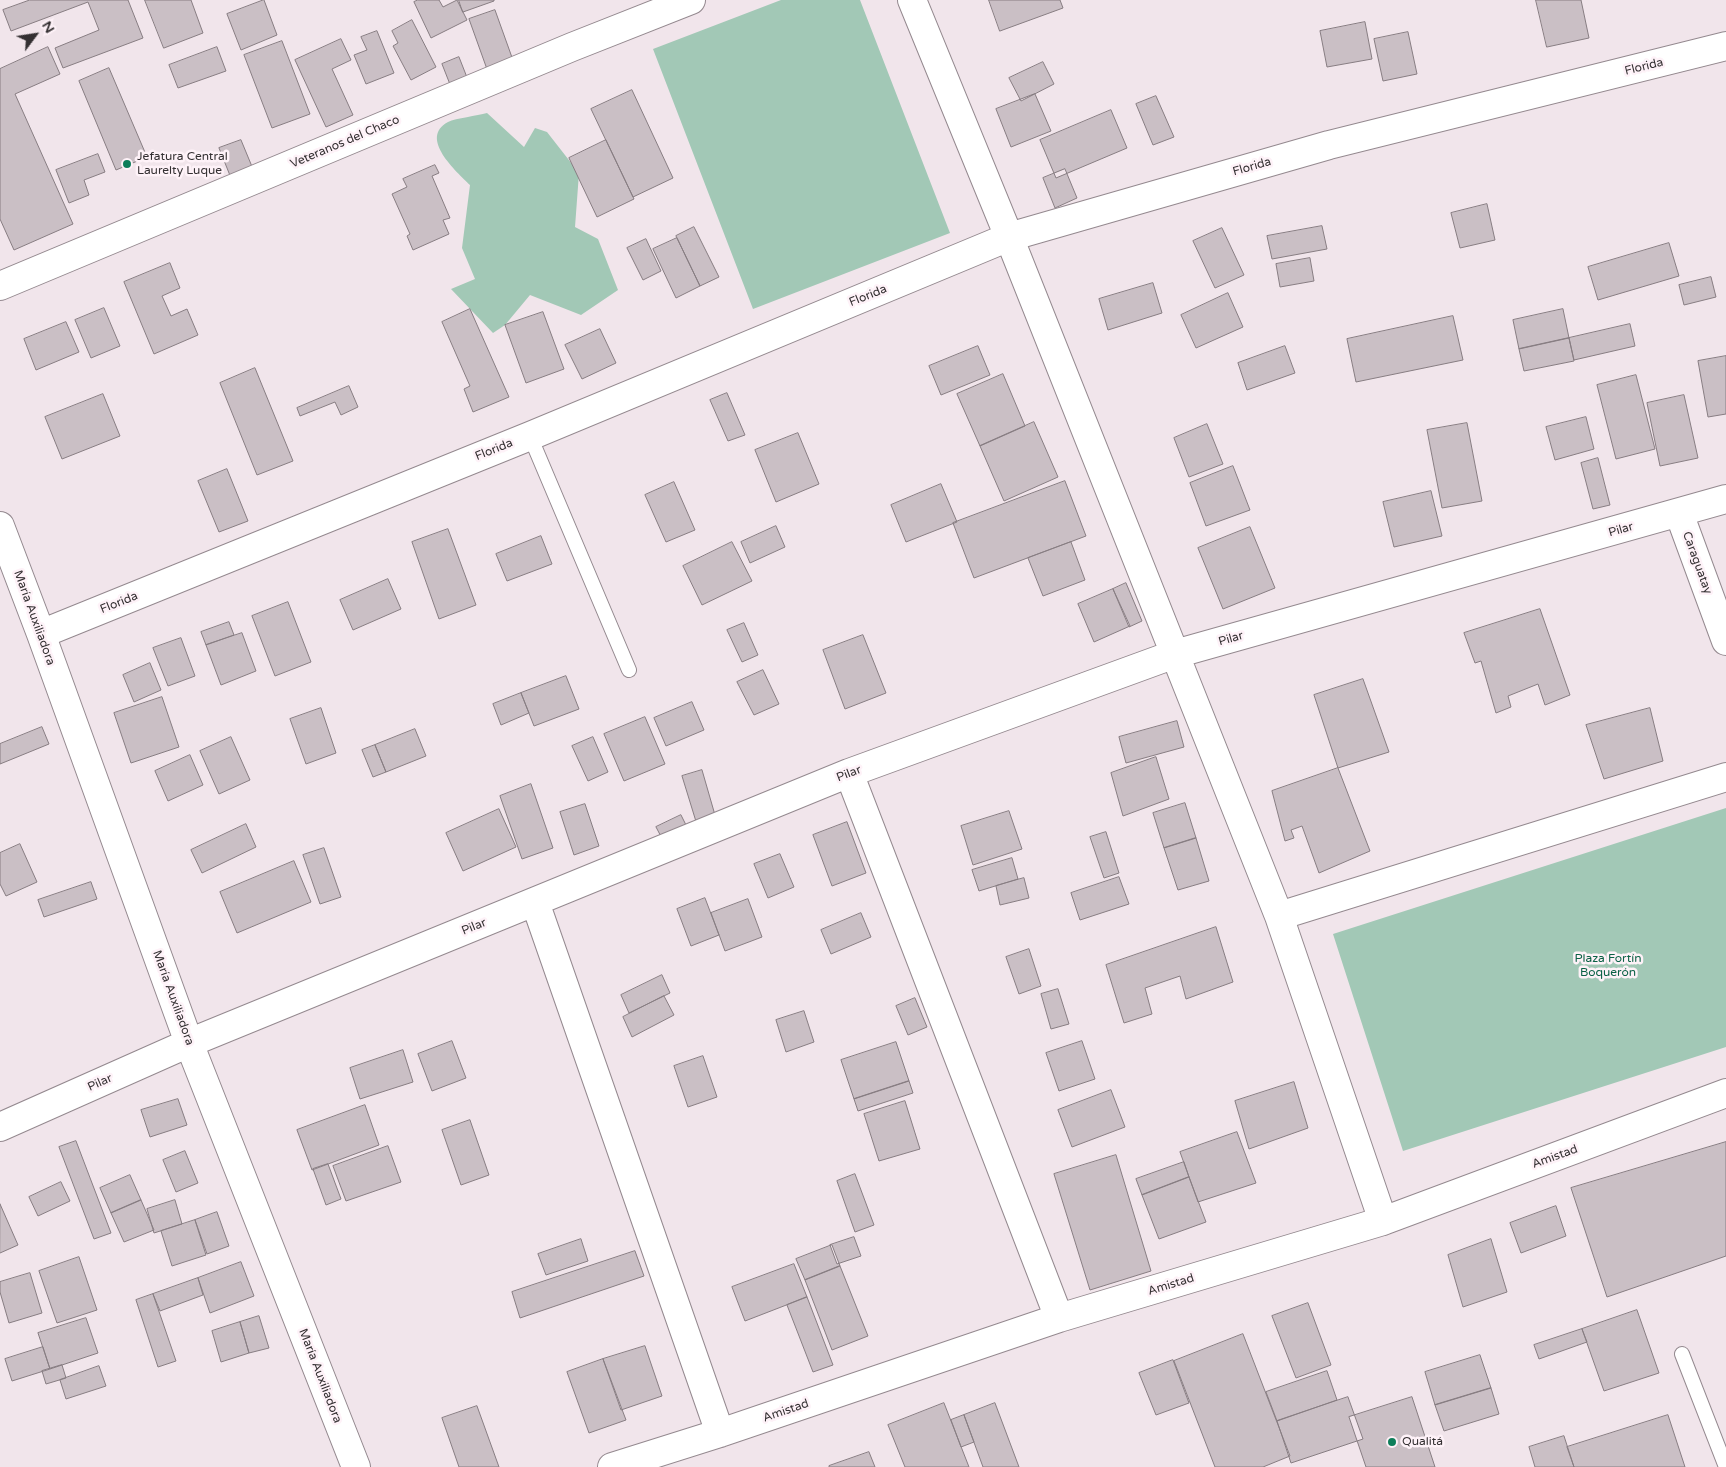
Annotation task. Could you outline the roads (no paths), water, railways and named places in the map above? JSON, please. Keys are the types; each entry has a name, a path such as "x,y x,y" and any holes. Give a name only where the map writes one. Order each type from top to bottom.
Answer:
{"street":[{"name":"Veteranos del Chaco","path":"0,286 563,50 691,0"},
{"path":"912,0 1009,237 1279,916 1383,1221"},
{"name":"Florida","path":"41,634 530,436 1009,237 1329,144 1726,46"},
{"name":"Pilar","path":"0,1127 189,1043 849,773 1175,654 1726,499"},
{"name":"Caraguatay","path":"1679,513 1726,641"},
{"name":"María Auxiliadora","path":"0,526 189,1043 356,1467"},
{"path":"849,773 1059,1318"},
{"path":"1279,916 1726,777"},
{"path":"535,902 720,1433"},
{"name":"Amistad","path":"612,1467 720,1433 1059,1318 1383,1221 1726,1093"}],"lane":[{"path":"530,436 629,670"},
{"path":"1682,1354 1726,1467"}],"place":[{"name":"Jefatura Central Laurelty Luque","path":"127,164"},
{"name":"Qualitá","path":"1392,1442"}],"park label":[{"name":"Plaza Fortín Boquerón","path":"1608,966"}]}
